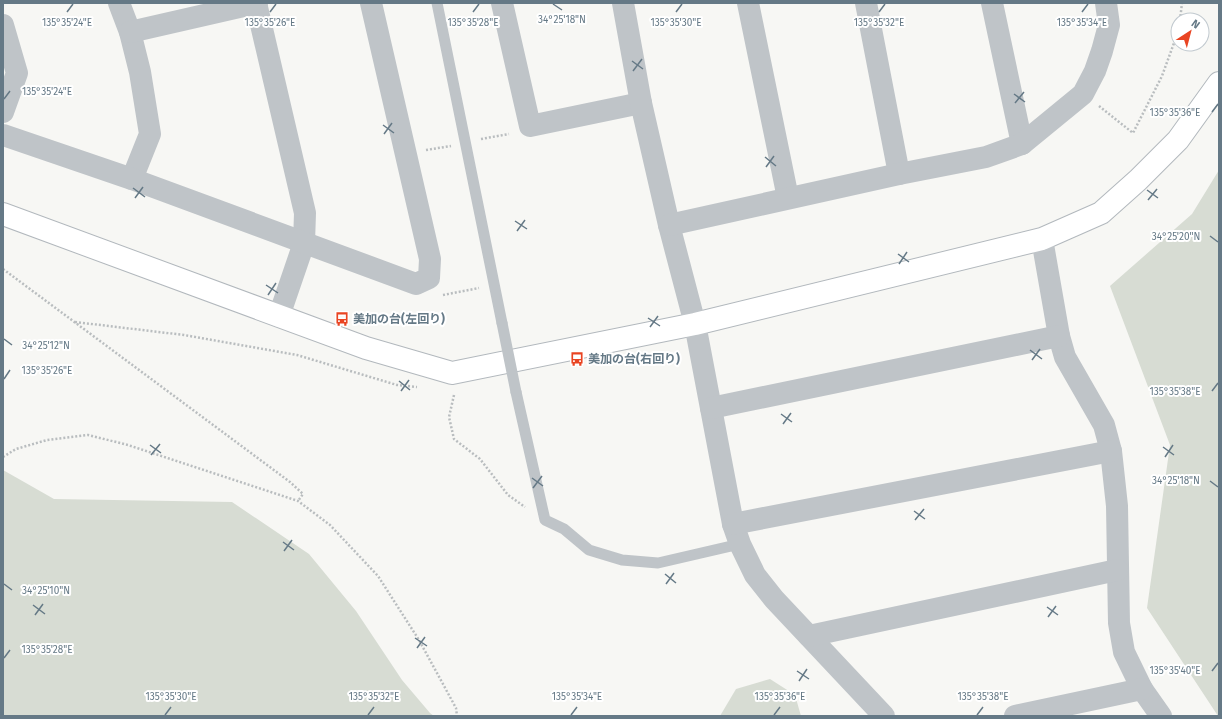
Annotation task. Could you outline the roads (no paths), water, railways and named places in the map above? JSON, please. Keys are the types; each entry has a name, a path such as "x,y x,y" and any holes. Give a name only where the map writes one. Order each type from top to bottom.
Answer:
{"street":[{"path":"119,3 130,32 140,72 150,134 132,179"},
{"path":"130,32 256,3 305,213 304,242 279,316"},
{"path":"3,135 132,179 416,284 428,278 430,260 371,3"},
{"path":"502,3 530,126 641,103"},
{"path":"623,3 641,103 669,225 695,324 737,534 755,575 774,599 884,716"},
{"path":"748,3 788,198"},
{"path":"866,3 899,174"},
{"path":"992,3 1022,144"},
{"path":"669,225 899,174 986,157 1022,144 1083,94 1095,70 1109,25 1106,3"},
{"path":"3,24 18,73 3,112"},
{"path":"3,214 366,348 452,372 695,324 1042,239 1101,213 1138,180 1178,140 1219,83"},
{"path":"1042,239 1059,336 1065,357 1104,425 1111,451 1117,506 1119,623 1124,652 1142,689 1161,716"},
{"path":"711,408 1059,336"},
{"path":"737,534 1111,451"},
{"path":"809,636 1117,570"},
{"path":"1015,716 1142,689"}],"lane":[{"path":"438,3 516,392 545,520 564,529 589,550 622,560 658,563 737,534"}],"place":[{"name":"美加の台(左回り)","path":"342,319"},
{"name":"美加の台(右回り)","path":"577,359"}]}
